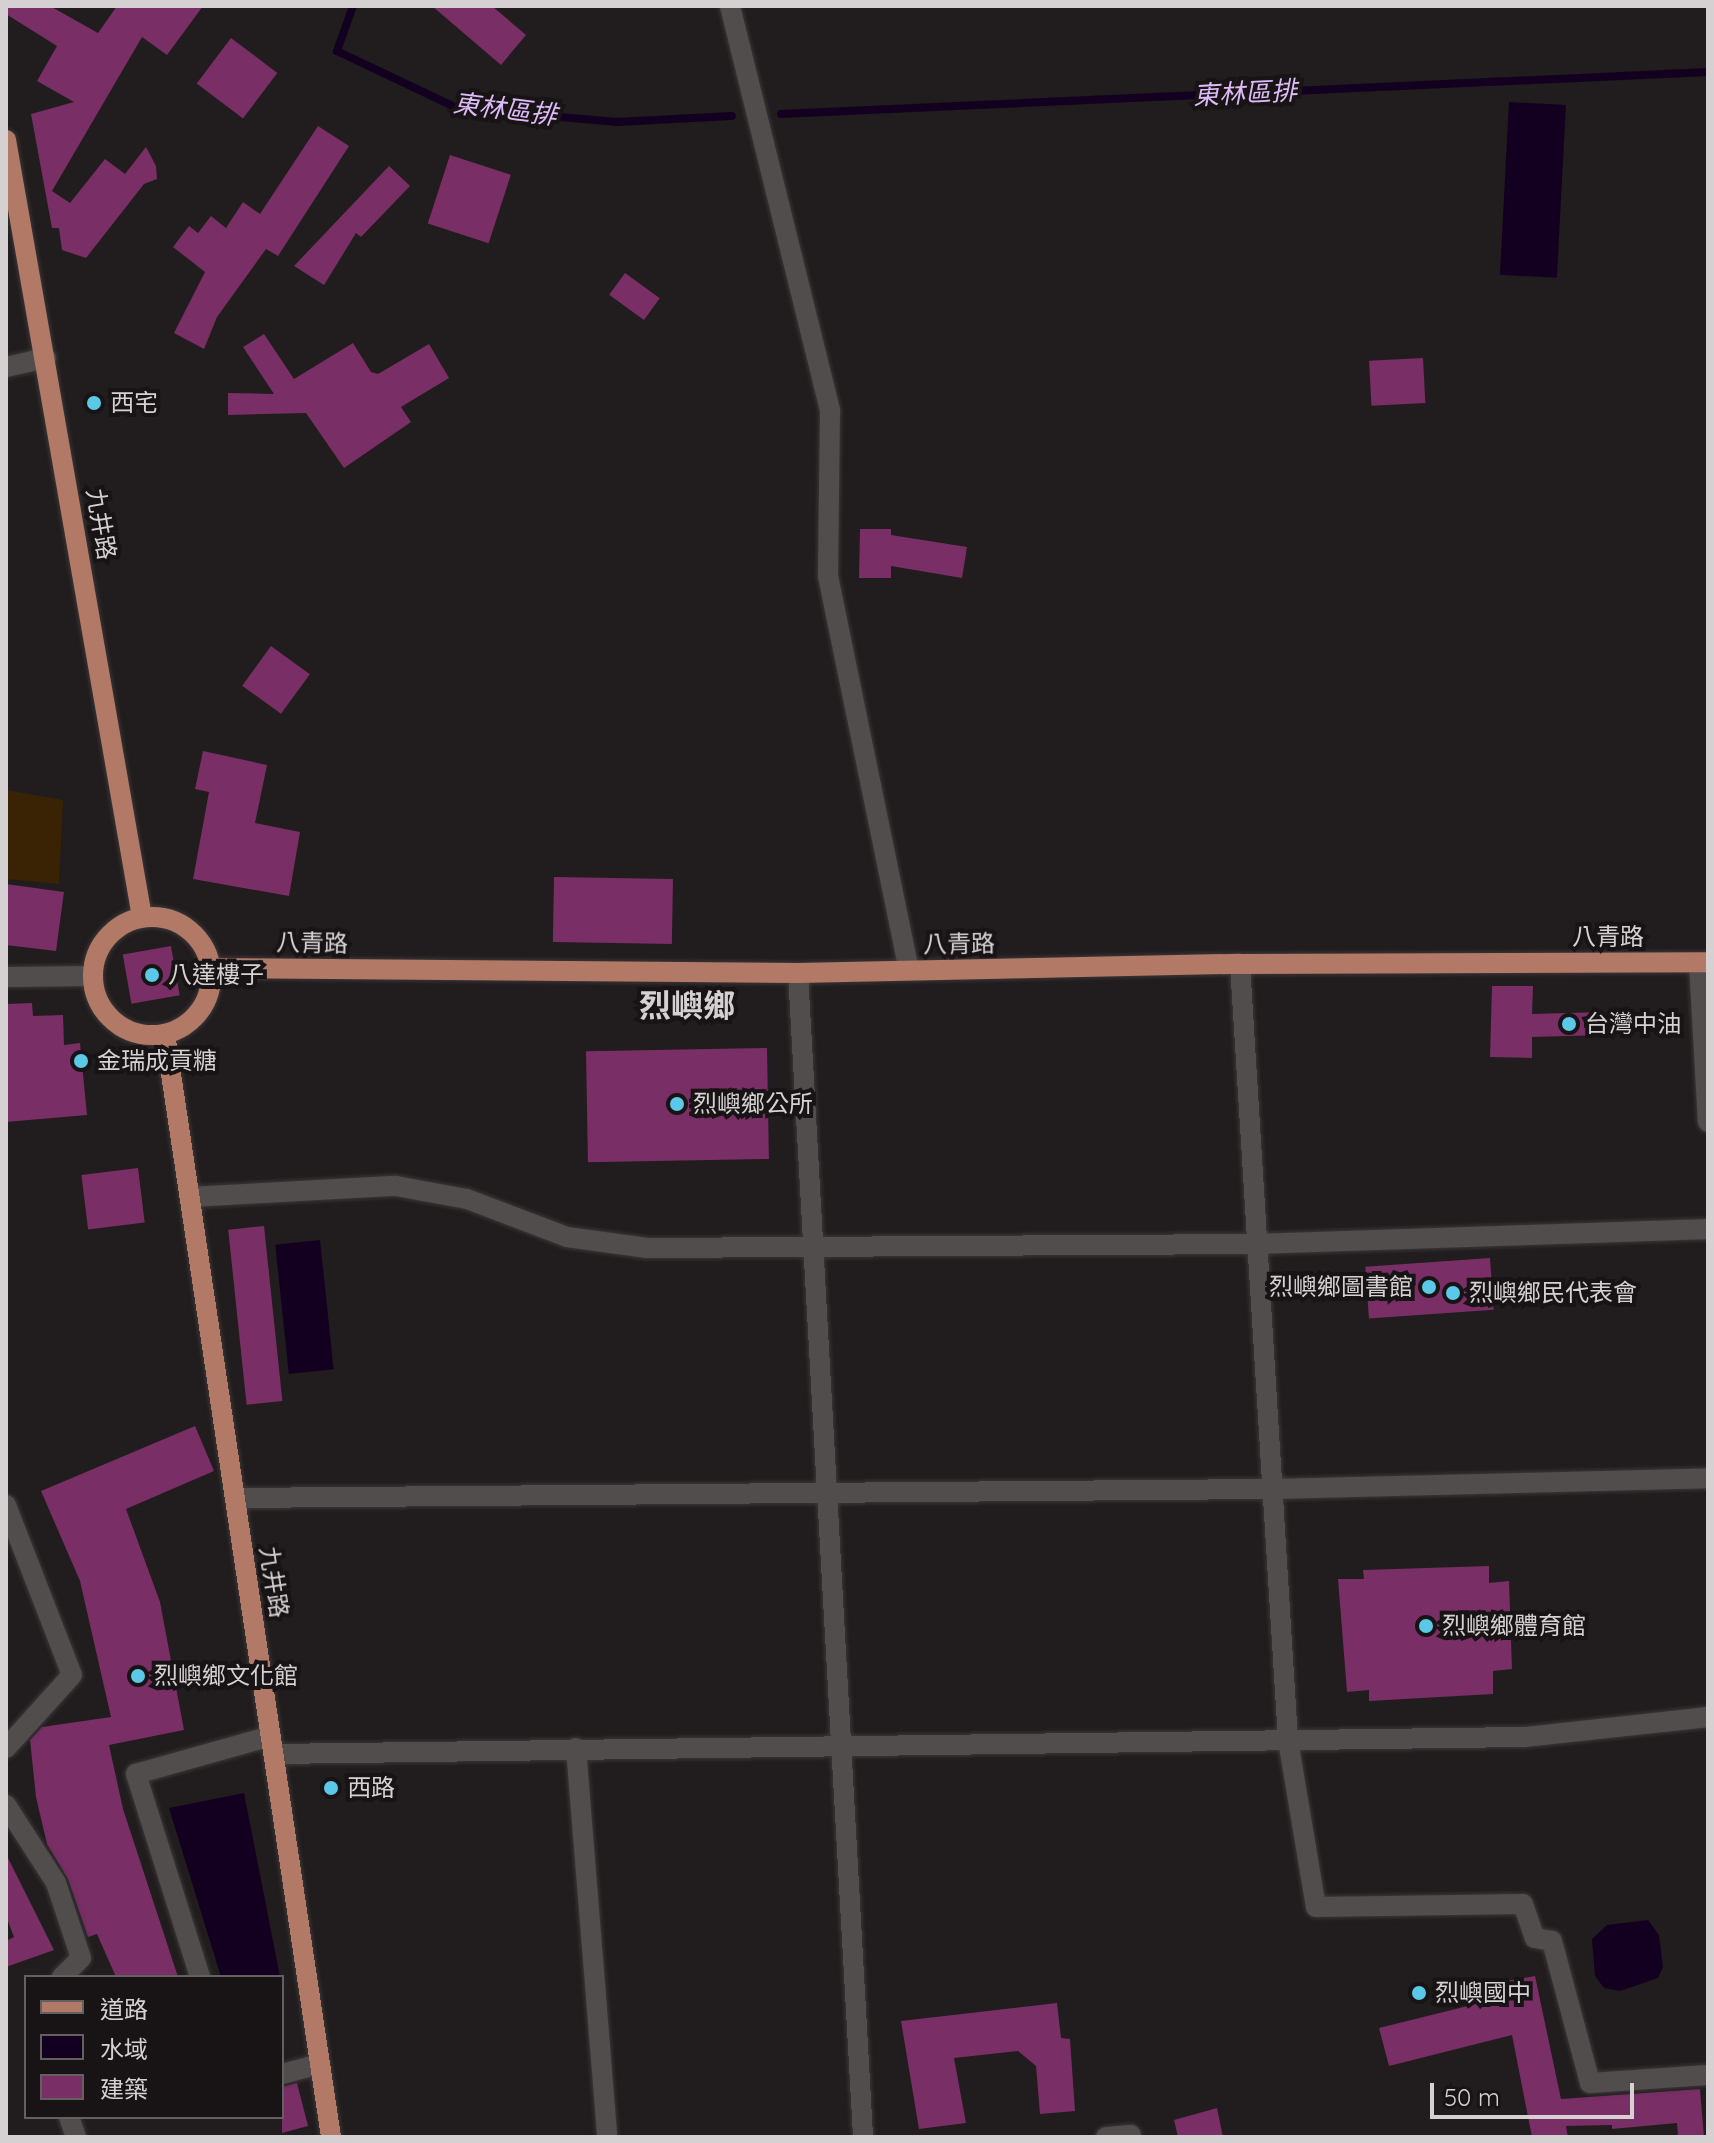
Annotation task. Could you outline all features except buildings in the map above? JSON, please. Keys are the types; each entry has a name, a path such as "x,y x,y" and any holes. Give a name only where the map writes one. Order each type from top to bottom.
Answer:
{"main road":[{"name":"九井路","path":"6,140 11,193 46,358 142,917"},
{"path":"142,917 161,917 195,934 212,968 211,986 196,1017 165,1034 130,1031 115,1022 95,993 93,976 101,944 119,927 142,917"},
{"name":"八青路","path":"212,968 798,973 1240,964 1704,962"},
{"name":"九井路","path":"165,1034 331,2137"}],"street":[{"path":"730,6 830,411 828,576 909,971"},
{"path":"6,367 46,358"},
{"path":"1704,962 1708,1122"},
{"path":"1240,964 1288,1740 1316,1907 1523,1904 1535,1938 1552,1941 1590,2083 1708,2075"},
{"path":"798,973 863,2137"},
{"path":"6,977 93,976"},
{"path":"190,1197 396,1186 467,1199 567,1237 602,1245 813,1248 1257,1244 1708,1229"},
{"path":"235,1498 827,1489 1273,1489 1708,1478"},
{"path":"6,1505 72,1675 6,1748"},
{"path":"199,1975 136,1774 272,1745 576,1748 1525,1737 1708,1717"},
{"path":"576,1748 607,2137"},
{"path":"6,1805 56,1883 81,1958 64,1975"},
{"path":"284,2073 320,2064"},
{"path":"1106,2137 1131,2135"}],"shaded area":[{"path":"6,790 63,800 59,884 6,879"}],"water":[{"path":"1509,102 1566,105 1557,278 1500,275"},
{"path":"320,1240 334,1369 289,1374 275,1245"},
{"path":"244,1793 280,1975 220,1975 169,1808"},
{"path":"1648,1920 1659,1935 1663,1967 1658,1978 1620,1991 1604,1988 1595,1976 1592,1939 1607,1925"}],"waterway":[{"name":"東林區排","path":"353,6 337,51 457,108 617,122 732,116"},
{"name":"東林區排","path":"781,114 1708,72"}],"place":[{"name":"西宅","path":"94,403"},
{"name":"八達樓子","path":"152,975"},
{"name":"台灣中油","path":"1569,1024"},
{"name":"金瑞成貢糖","path":"81,1061"},
{"name":"烈嶼鄉公所","path":"677,1104"},
{"name":"烈嶼鄉圖書館","path":"1429,1287"},
{"name":"烈嶼鄉民代表會","path":"1453,1293"},
{"name":"烈嶼鄉體育館","path":"1426,1626"},
{"name":"烈嶼鄉文化館","path":"138,1676"},
{"name":"西路","path":"331,1788"},
{"name":"烈嶼國中","path":"1419,1993"}],"district":[{"name":"烈嶼鄉","path":"687,1005"}]}
